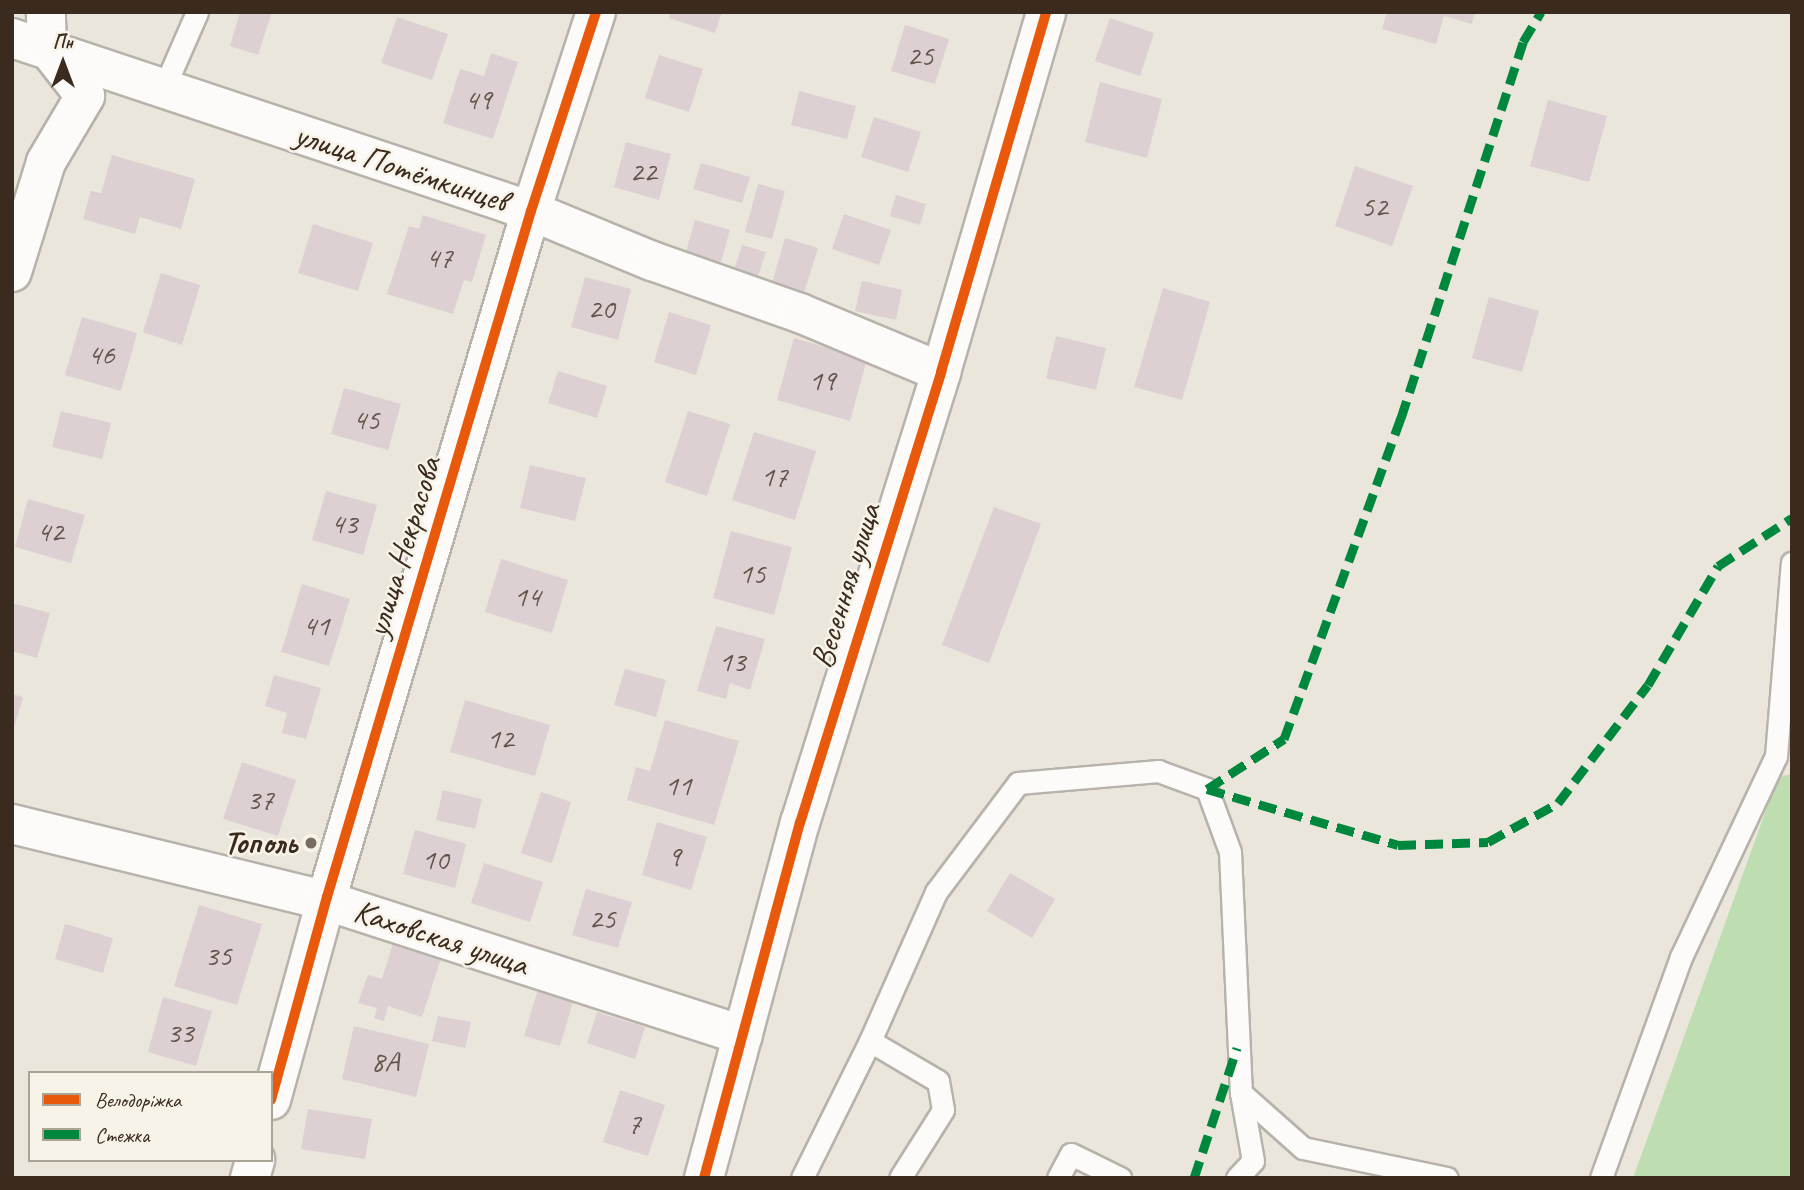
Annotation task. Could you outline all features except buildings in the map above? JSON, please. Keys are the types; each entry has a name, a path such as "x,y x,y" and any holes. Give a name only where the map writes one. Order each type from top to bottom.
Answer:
{"street":[{"name":"улица Некрасова","path":"273,1093 531,211 596,12"},
{"name":"Весенняя улица","path":"704,1178 800,824 941,372 1045,12"},
{"name":"улица Потёмкинцев","path":"32,29 163,90 531,211 652,261 800,313 941,372"},
{"path":"12,272 46,162 85,96 32,29"},
{"name":"Каховская улица","path":"12,824 327,901 743,1035"}],"lane":[{"path":"163,90 197,12"},
{"path":"1601,1178 1681,957 1784,760 1792,563"},
{"path":"802,1178 870,1041 936,892 1018,783 1158,771 1207,789 1230,852 1241,1093 1253,1161 1237,1178"},
{"path":"870,1041 939,1082 943,1110 900,1178"},
{"path":"1241,1093 1303,1148 1447,1178"},
{"path":"1058,1178 1071,1154 1120,1178"}],"green space":[{"path":"1792,774 1792,1178 1633,1178 1778,777"}],"marked path":[{"path":"1207,789 1284,739 1401,418 1523,42 1541,12"},
{"path":"1207,789 1398,845 1488,842 1558,803 1648,685 1718,566 1792,518"},
{"path":"1194,1178 1237,1048"}],"cycle path":[{"path":"273,1093 327,897 531,211 596,12"},
{"path":"704,1178 800,823 941,372 1046,12"}],"place":[{"name":"Тополь","path":"311,843"}]}
